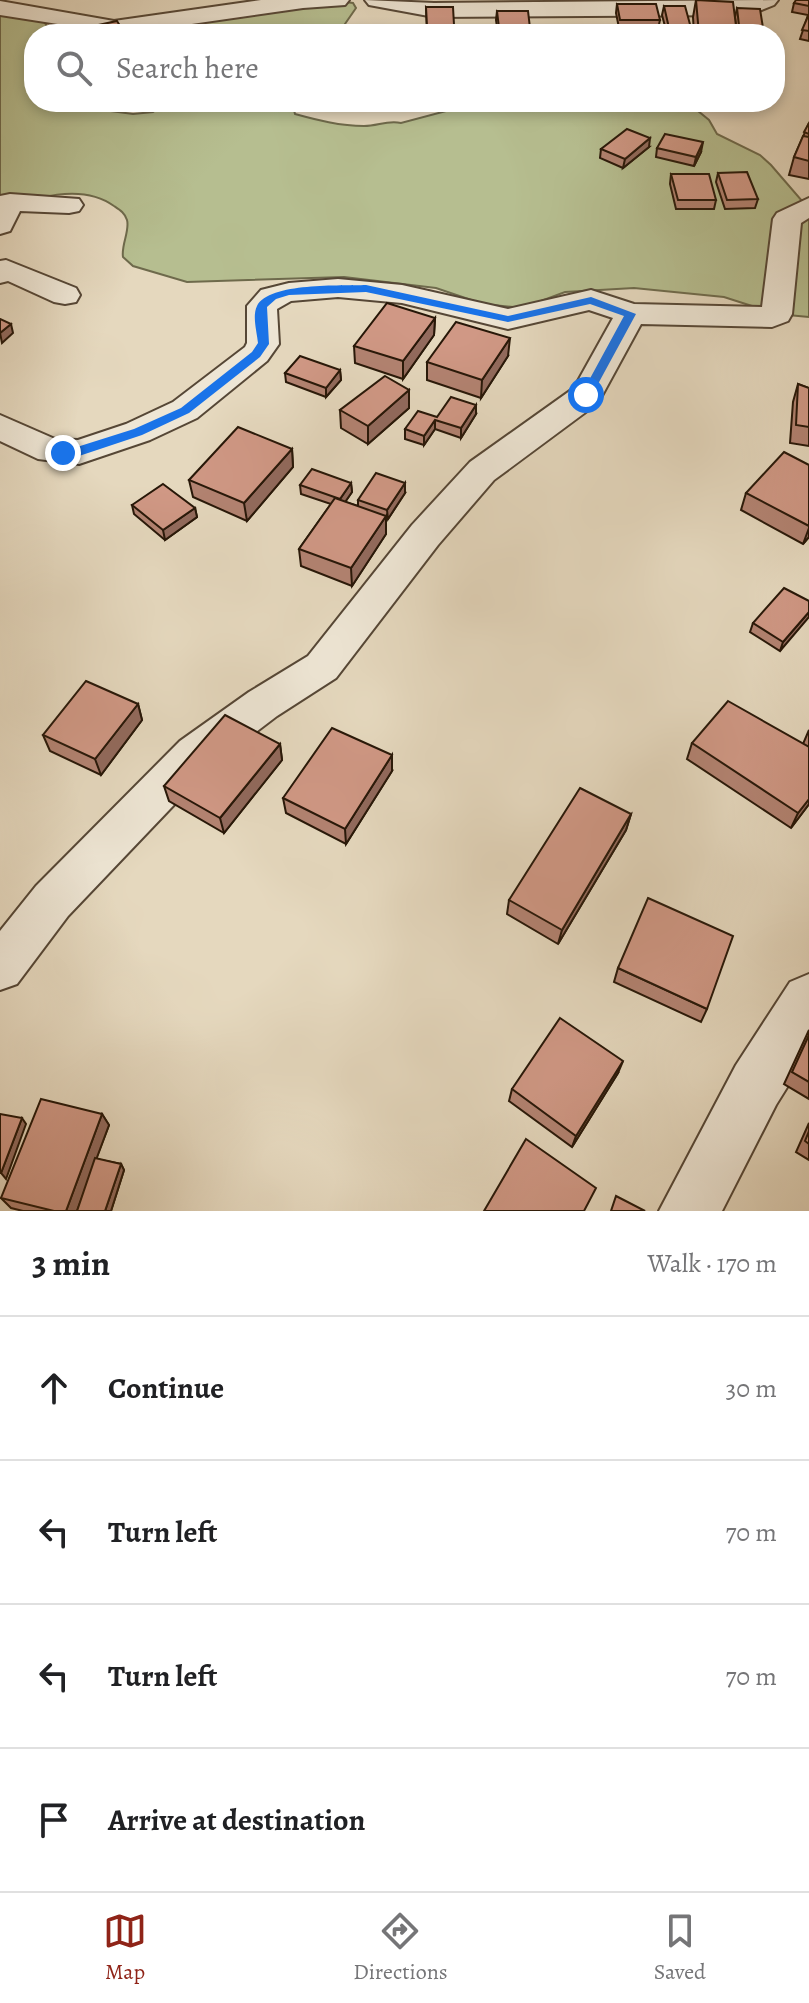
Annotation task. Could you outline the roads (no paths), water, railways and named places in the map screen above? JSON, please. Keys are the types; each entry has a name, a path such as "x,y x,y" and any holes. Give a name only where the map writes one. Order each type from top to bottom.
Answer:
{"street":[{"path":"142,24 303,1 337,0"},
{"path":"377,0 434,10 749,8 766,0"},
{"path":"0,8 91,24"},
{"path":"0,225 10,202 69,205"},
{"path":"0,427 50,451 63,453 79,452 138,432 185,410 256,354 263,344 262,306 272,297 289,292 366,288 508,319 591,300 631,314 772,317 777,314 787,219 809,206"},
{"path":"2,270 65,295"},
{"path":"0,968 52,901 195,754 263,704 322,667 425,535 482,471 586,395 631,314"},
{"path":"689,1211 756,1085 809,1001"}]}
